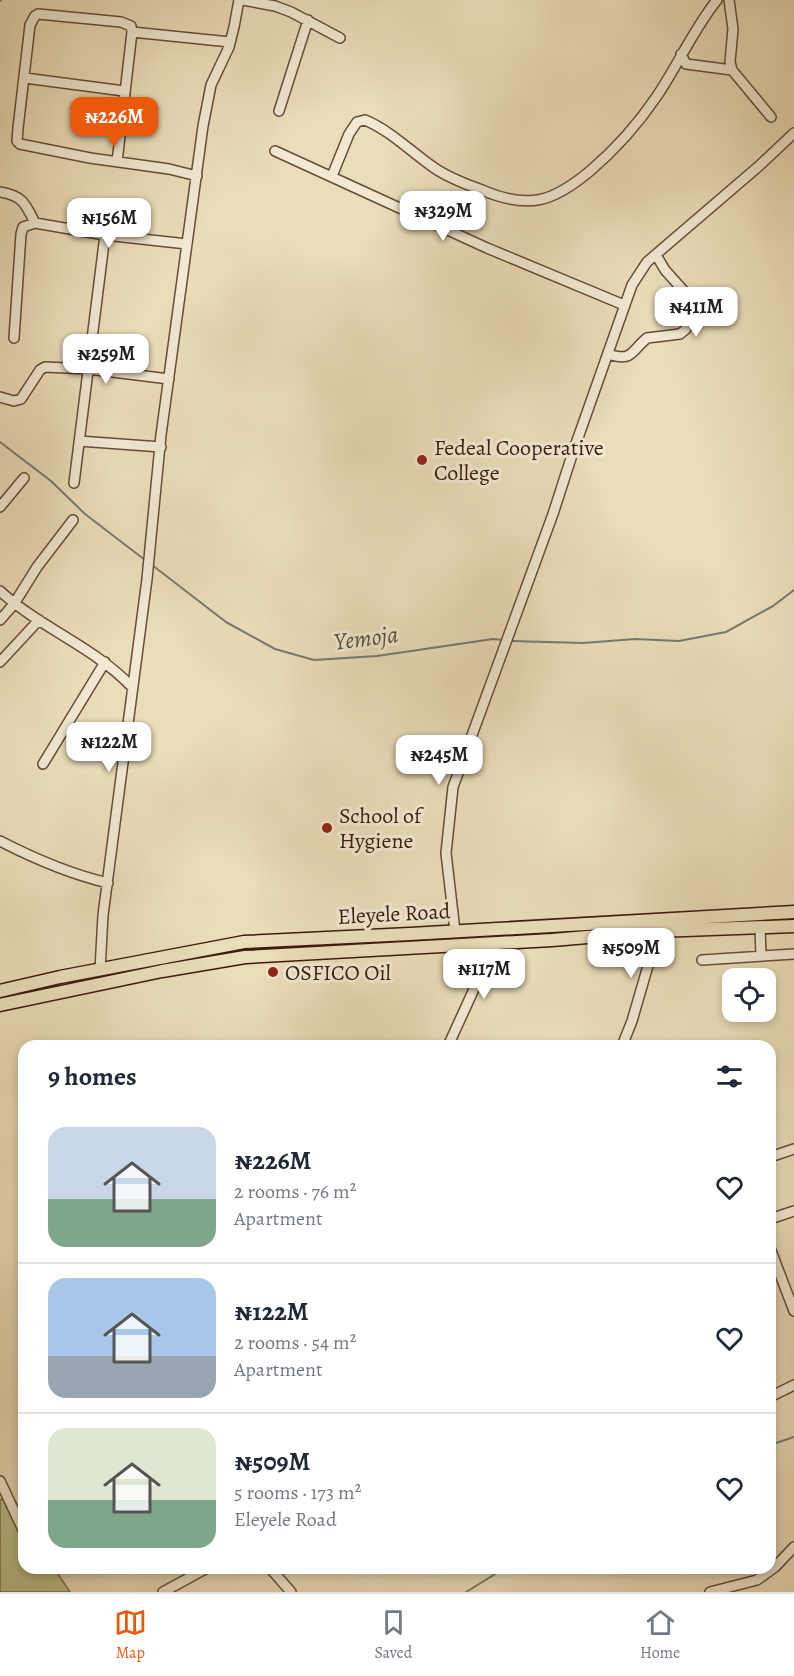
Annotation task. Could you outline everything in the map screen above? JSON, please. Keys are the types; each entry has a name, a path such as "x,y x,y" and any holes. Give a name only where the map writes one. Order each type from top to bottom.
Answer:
{"main road":[{"name":"Eleyele Road","path":"0,1005 162,971 245,957 495,943 794,912"},
{"name":"Eleyele Road","path":"0,991 244,942 455,931 660,926 760,928 794,926"},
{"path":"244,942 245,957"}],"street":[{"path":"100,970 104,915 147,579 169,379 208,95 230,42 239,0"},
{"path":"243,0 276,3 340,38"},
{"path":"332,176 349,134 357,122 365,120 396,138 434,168 453,178 507,199 532,201 547,199 575,183 626,137 657,97 681,54 717,0"},
{"path":"729,0 733,29 730,62 732,70 771,117"},
{"path":"117,162 132,32 130,26 121,22 38,14 30,25 17,141 20,144 117,162 168,169 197,176"},
{"path":"279,111 308,20"},
{"path":"132,32 230,42"},
{"path":"681,54 686,64 732,70"},
{"path":"25,78 124,91"},
{"path":"455,931 446,853 450,802 457,773 503,651 624,305 638,274 647,262 794,133"},
{"path":"275,150 487,248 624,305"},
{"path":"0,192 12,194 21,199 35,223"},
{"path":"14,338 23,227 35,223 105,235 187,244"},
{"path":"74,483 105,235"},
{"path":"608,354 622,358 632,355 639,344 647,338 680,334 686,329 692,310 690,298 665,270 656,255"},
{"path":"0,397 14,401 21,399 40,370 45,367 88,369 169,379"},
{"path":"79,441 161,447"},
{"path":"0,507 24,478"},
{"path":"0,620 14,604 37,567 73,520"},
{"path":"0,591 14,604 105,662 132,687"},
{"path":"0,662 39,620"},
{"path":"43,764 105,662"},
{"path":"0,841 53,866 108,883"},
{"path":"624,1040 660,926"},
{"path":"760,928 762,956"},
{"path":"451,1040 495,943"},
{"path":"702,960 794,954"},
{"path":"776,1156 792,1154"},
{"path":"776,1217 794,1211"},
{"path":"776,1264 794,1311"},
{"path":"776,1394 794,1385"},
{"path":"0,1481 0,1487"},
{"path":"0,1481 18,1519"},
{"path":"776,1567 794,1547"},
{"path":"163,1592 196,1574"},
{"path":"275,1574 291,1592"},
{"path":"710,1592 757,1580 766,1574"}],"green space":[{"path":"7,1496 18,1513 18,1574 58,1574 70,1592 0,1592 0,1500"}],"waterway":[{"name":"Yemoja","path":"0,442 51,481 85,514 145,560"},
{"name":"Yemoja","path":"152,565 226,622 275,649 314,660 377,656 493,639 504,640"},
{"name":"Yemoja","path":"510,641 583,643 635,639 679,641 726,632 773,606 794,590"},
{"path":"776,1443 794,1437"},
{"path":"466,1592 495,1574"}],"place":[{"name":"Fedeal Cooperative College","path":"422,460"},
{"name":"School of Hygiene","path":"327,828"},
{"name":"OSFICO Oil","path":"273,972"}]}
